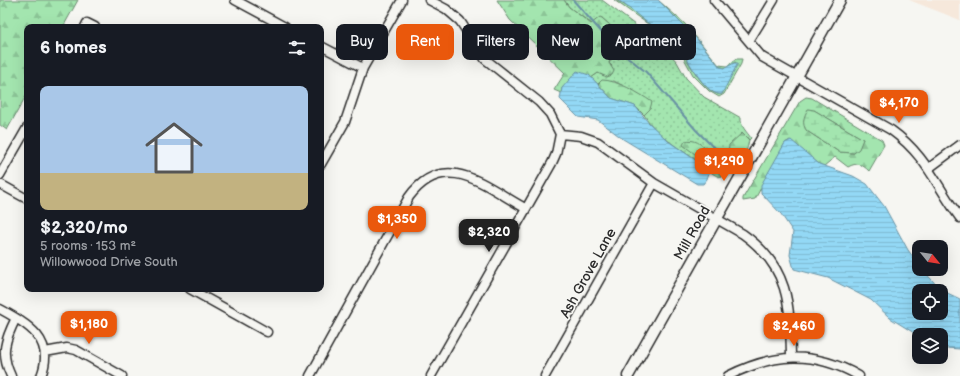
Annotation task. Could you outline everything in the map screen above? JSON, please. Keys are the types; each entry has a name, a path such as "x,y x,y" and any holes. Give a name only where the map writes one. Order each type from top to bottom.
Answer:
{"street":[{"path":"235,0 279,24"},
{"path":"324,151 344,122 363,68 402,0"},
{"path":"429,0 446,9 460,21 485,59 539,102 550,114 560,134 556,154 552,163 525,208 431,376"},
{"path":"714,0 762,57 891,130 915,150 929,168 960,218"},
{"path":"749,41 774,0"},
{"name":"Mill Road","path":"628,376 840,0"},
{"path":"324,48 363,68"},
{"path":"0,176 24,133"},
{"path":"560,134 592,138 654,183 755,242 765,252 780,274 786,290 789,306 791,356"},
{"path":"929,168 960,146"},
{"path":"310,376 409,197 423,181 429,177 444,173 460,174 525,208"},
{"name":"Ash Grove Lane","path":"544,376 654,183"},
{"path":"0,184 24,197"},
{"path":"195,292 267,332"},
{"path":"0,309 32,329 39,338 45,352 45,366 41,376"},
{"path":"11,376 2,359 2,348 16,318"},
{"path":"45,352 67,348 76,350 122,376"},
{"path":"728,376 761,361 791,356 818,360 835,365 859,376"}],"shaded area":[{"path":"909,0 960,0 960,20"}],"green space":[{"path":"0,0 78,0 65,24 24,24 24,99 7,130 0,125"},
{"path":"497,0 564,0 569,7 591,24 537,24 537,46 529,38 529,24 514,24"},
{"path":"564,0 602,0 634,24 609,24 602,18 599,18 592,24 569,7"},
{"path":"614,0 619,2 650,24 648,24"},
{"path":"658,0 685,24 682,24"},
{"path":"600,17 602,18 609,24 601,24 601,60 610,60 609,63 614,71 612,75 607,77 598,73 591,78 589,75 562,88 561,93 554,90 565,73 552,60 593,60 593,24 591,24"},
{"path":"696,37 719,65 727,66 736,59 742,59 741,64 724,94 719,97 709,91 693,75 685,60 687,60 703,84 709,90 722,94 736,62 725,68 720,67"},
{"path":"611,60 675,60 686,78 704,97 741,118 743,126 751,138 749,140 746,136 731,154 722,159 717,159 712,156 704,146 699,162 669,141 649,122 644,115 650,109 644,97 614,81 598,84 591,78 598,73 604,76 612,66 609,63"},
{"path":"602,80 614,82 641,95 652,102 650,109 644,115 635,106 611,98 598,84"},
{"path":"806,97 812,98 882,140 884,145 869,171 859,164 848,167 835,157 824,166 819,164 790,140 785,143 755,199 743,201 743,198 800,101","holes":["814,110 863,139 858,149 854,153 839,152 807,131 805,128"]},
{"path":"808,109 814,110 863,139 859,149 854,153 839,152 807,131 804,126 804,120"},
{"path":"742,133 749,140 748,147 743,158 730,171 719,177 699,162 699,157 683,145 685,141 698,142 715,157 728,157 729,145"}],"water":[{"path":"618,0 658,0 682,24 650,24"},
{"path":"696,38 720,67 725,68 734,63 738,63 722,94 716,94 711,90 694,71 687,60 696,60"},
{"path":"577,71 589,75 611,98 635,106 648,122 668,141 704,166 709,173 703,184 697,184 623,139 598,120 578,117 560,99 562,88"},
{"path":"791,140 819,164 853,176 867,184 884,206 912,255 912,276 928,276 936,284 912,284 912,320 948,320 948,293 960,299 960,349 948,348 948,328 912,328 912,332 890,318 871,300 828,278 794,269 790,255 793,232 781,214 761,193 761,185 785,143"}],"waterway":[{"path":"573,0 613,45 646,72 696,130 711,145 728,156"}]}
